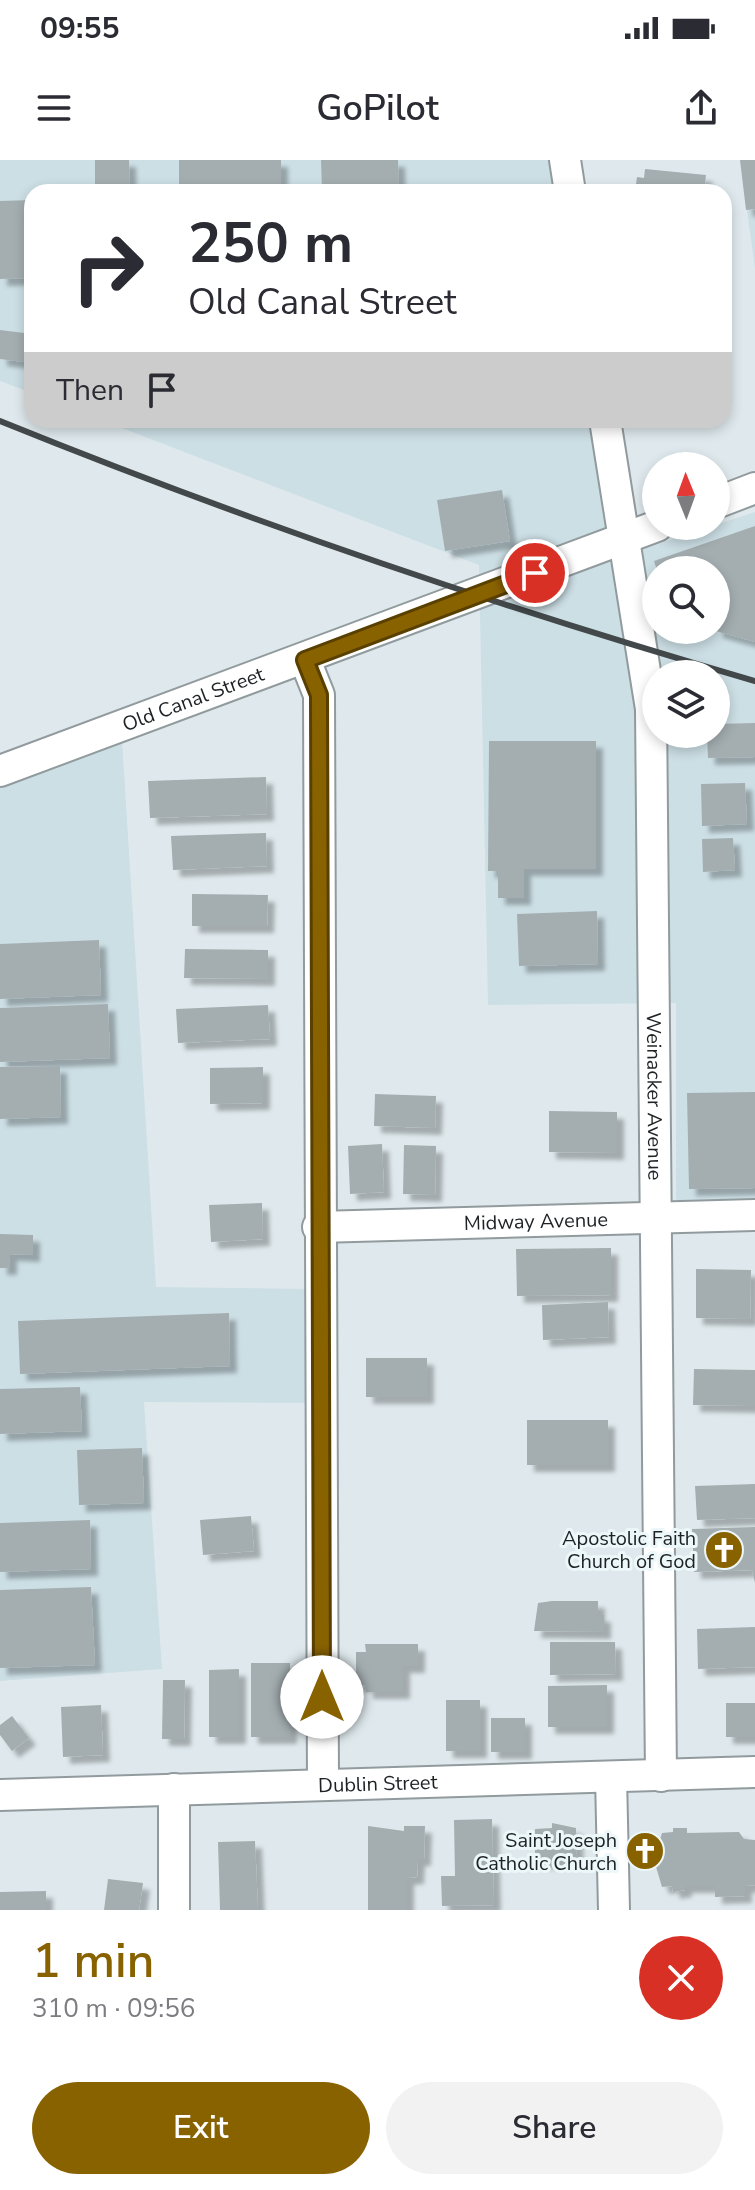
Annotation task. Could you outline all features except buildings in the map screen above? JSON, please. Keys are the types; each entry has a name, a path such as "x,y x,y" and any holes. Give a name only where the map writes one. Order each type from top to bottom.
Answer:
{"street":[{"path":"565,160 569,184"},
{"name":"Weinacker Avenue","path":"606,428 651,709 661,1776"},
{"path":"730,498 755,488"},
{"name":"Old Canal Street","path":"0,771 305,660 642,532"},
{"path":"305,660 319,695 318,1227 323,1785"},
{"name":"Midway Avenue","path":"318,1227 755,1215"},
{"name":"Dublin Street","path":"0,1795 755,1772"},
{"path":"611,1777 614,1910"},
{"path":"174,1789 174,1910"}],"shaded area":[{"path":"0,160 550,160 554,184 24,184 24,390 0,381"},
{"path":"755,194 755,269 745,195"},
{"path":"122,428 592,428 614,559 671,540 730,540 730,520 755,512 755,1199 676,1203 676,1003 488,1005 479,565"},
{"path":"122,740 156,1287 307,1289 309,1403 144,1402 162,1669 0,1681 0,785"}],"railway":[{"path":"0,421 374,561 755,681"}],"place":[{"name":"Apostolic Faith Church of God","path":"724,1550"},
{"name":"Saint Joseph Catholic Church","path":"645,1851"}],"route":[{"path":"322,1697 318,1227 319,695 305,660 535,573"}]}
